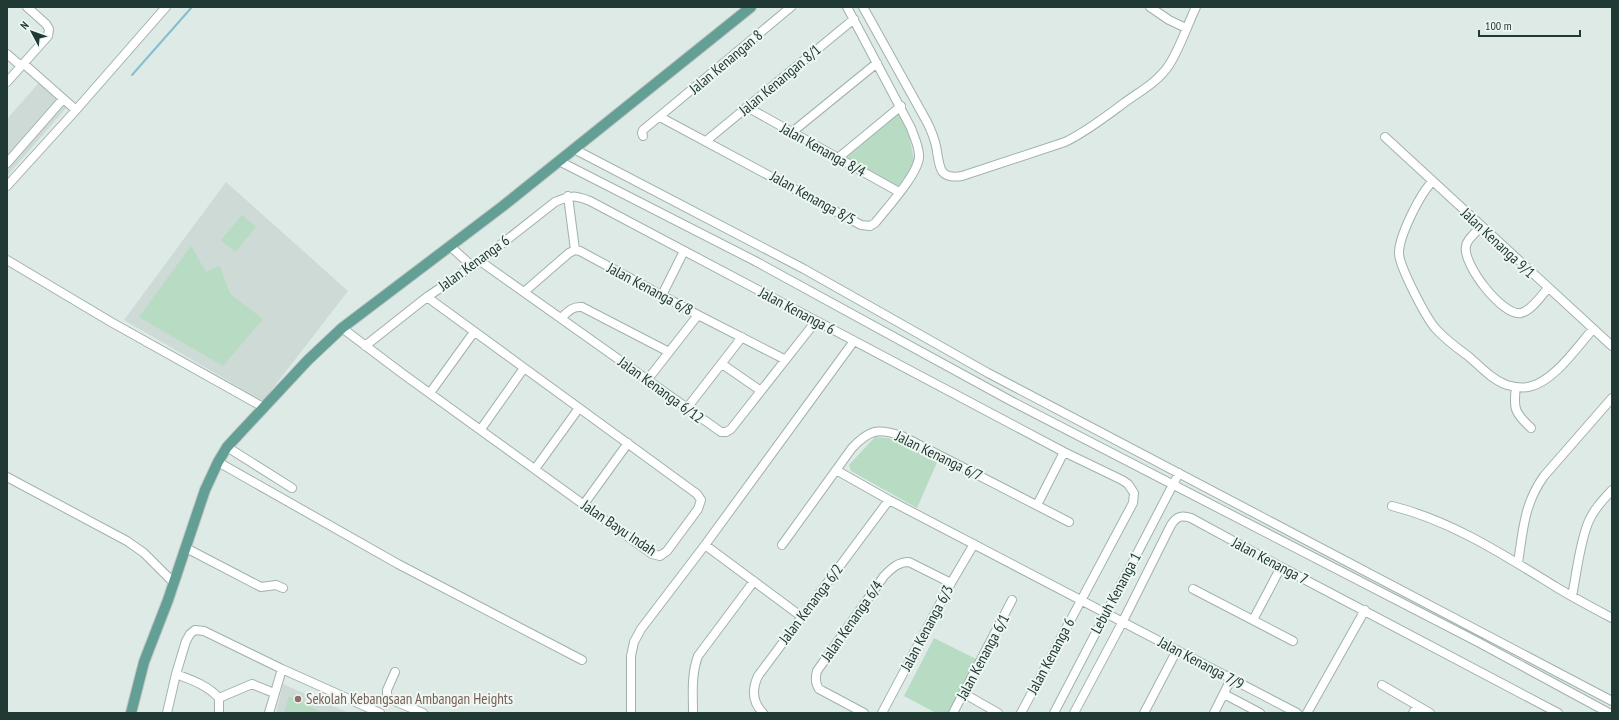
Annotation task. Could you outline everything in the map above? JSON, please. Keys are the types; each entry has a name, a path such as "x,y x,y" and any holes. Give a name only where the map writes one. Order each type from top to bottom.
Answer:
{"main road":[{"path":"131,713 144,662 174,583 205,490 218,462 227,448 263,407 312,355 342,328 451,247 706,45 751,7"}],"street":[{"path":"7,82 48,36 49,29 46,24 27,7"},
{"path":"7,186 166,7"},
{"name":"Jalan Kenangan 8","path":"643,136 643,130 791,7"},
{"name":"Jalan Kenanga 8/5","path":"660,117 861,225 870,226 875,223 918,165 919,156 911,128 901,106 847,7"},
{"path":"863,7 934,136 940,168 951,178 962,176 1076,137 1142,90 1163,73 1173,57 1196,7"},
{"path":"1150,7 1169,20 1186,28"},
{"name":"Jalan Kenangan 8/1","path":"706,141 854,19"},
{"path":"7,54 76,110"},
{"path":"791,133 877,63"},
{"path":"7,163 64,99"},
{"path":"838,158 901,106"},
{"name":"Jalan Kenanga 8/4","path":"746,107 899,192"},
{"name":"Jalan Kenanga 9/1","path":"1385,137 1432,182 1612,346"},
{"path":"574,149 804,269 988,373 1612,701"},
{"path":"559,161 755,261 876,326 962,375 1476,641 1609,713"},
{"path":"1432,182 1422,193 1400,244 1399,253 1401,264 1435,328 1495,378 1506,385 1516,387 1529,387 1542,383 1556,371 1593,329"},
{"path":"524,292 569,253 575,250 568,196"},
{"name":"Jalan Kenanga 6","path":"365,346 427,297 480,261 555,202 568,196 579,197 590,201 1064,452 1122,480 1128,484 1134,493 1133,503 1021,713"},
{"path":"1481,227 1470,238 1466,246 1466,256 1475,274 1486,290 1499,302 1514,313 1520,314 1532,306 1548,288"},
{"path":"451,247 472,266"},
{"name":"Jalan Kenanga 6/8","path":"575,250 580,251 698,315 784,359"},
{"path":"662,295 684,251"},
{"path":"7,260 111,322 263,407"},
{"name":"Jalan Kenanga 6/12","path":"480,261 721,432 726,432 730,429 761,391 784,359 816,321"},
{"name":"Jalan Bayu Indah","path":"342,328 652,554 660,556 666,551 698,509 701,500 697,494 427,297"},
{"path":"561,318 575,307 582,307 669,352"},
{"path":"648,379 698,315"},
{"path":"430,393 474,332"},
{"path":"687,408 742,337"},
{"name":"Jalan Kenanga 6","path":"631,713 631,656 634,642 641,629 705,545 854,341"},
{"path":"722,364 761,391"},
{"path":"481,429 524,368"},
{"path":"1516,387 1514,401 1515,410 1519,417 1531,428"},
{"path":"1518,563 1525,517 1528,504 1534,490 1544,476 1612,398"},
{"path":"535,469 579,408"},
{"name":"Jalan Kenanga 6/7","path":"782,545 852,448 862,437 874,431 887,431 902,436 1069,522"},
{"path":"584,504 628,443"},
{"path":"227,448 292,488"},
{"path":"1037,505 1064,452"},
{"path":"218,462 398,564 582,660"},
{"path":"836,470 889,500 1106,613"},
{"name":"Lebuh Kenanga 1","path":"1054,713 1179,473"},
{"path":"7,477 127,541 144,553 174,583"},
{"path":"1572,596 1582,542 1589,522 1598,506 1612,490"},
{"name":"Jalan Kenanga 6/2","path":"763,713 759,709 754,698 754,685 758,676 889,500"},
{"path":"1392,506 1415,512 1449,526 1518,563 1572,596 1612,616"},
{"name":"Jalan Kenanga 7","path":"1074,713 1123,621 1171,525 1175,519 1183,516 1191,518 1558,713"},
{"name":"Jalan Kenanga 6/3","path":"882,713 951,583 974,544"},
{"path":"705,545 802,617"},
{"path":"186,548 261,587 276,585 283,588"},
{"name":"Jalan Kenanga 6/4","path":"864,713 819,689 816,685 815,679 817,671 884,576 894,566 902,562 909,562 951,583"},
{"path":"1252,620 1281,567"},
{"path":"693,713 694,666 698,656 754,581"},
{"path":"1192,589 1293,641"},
{"name":"Jalan Kenanga 6/1","path":"953,713 1012,600"},
{"path":"1307,713 1365,610"},
{"name":"Jalan Kenanga 7/9","path":"1106,613 1297,713"},
{"path":"167,713 176,674 186,641 190,634 195,630 204,631 282,669 380,713"},
{"path":"1144,713 1177,650"},
{"path":"269,713 282,669"},
{"path":"396,672 387,690 387,696 392,700 422,713"},
{"path":"176,674 201,684 211,690 219,698 219,713"},
{"path":"1214,713 1231,679"},
{"path":"219,698 252,684 274,692"},
{"path":"1382,685 1415,709 1430,713"},
{"path":"963,693 998,713"},
{"path":"1224,694 1260,713"}],"shaded area":[{"path":"44,77 72,101 7,176 7,119"},
{"path":"226,182 348,291 263,401 124,320"},
{"name":"Sekolah Kebangsaan Ambangan Heights","path":"283,684 349,713 276,713"}],"green space":[{"path":"899,113 907,127 915,163 897,188 846,158"},
{"path":"242,215 256,227 235,252 221,240"},
{"path":"191,246 206,272 220,266 230,294 263,319 223,366 139,317"},
{"path":"875,437 888,438 938,460 917,508 851,471 849,465"},
{"path":"934,638 978,660 951,713 936,713 904,696"},
{"path":"289,696 323,713 284,713"}],"waterway":[{"path":"132,75 192,7"}],"place":[{"name":"Sekolah Kebangsaan Ambangan Heights","path":"298,699"}]}
